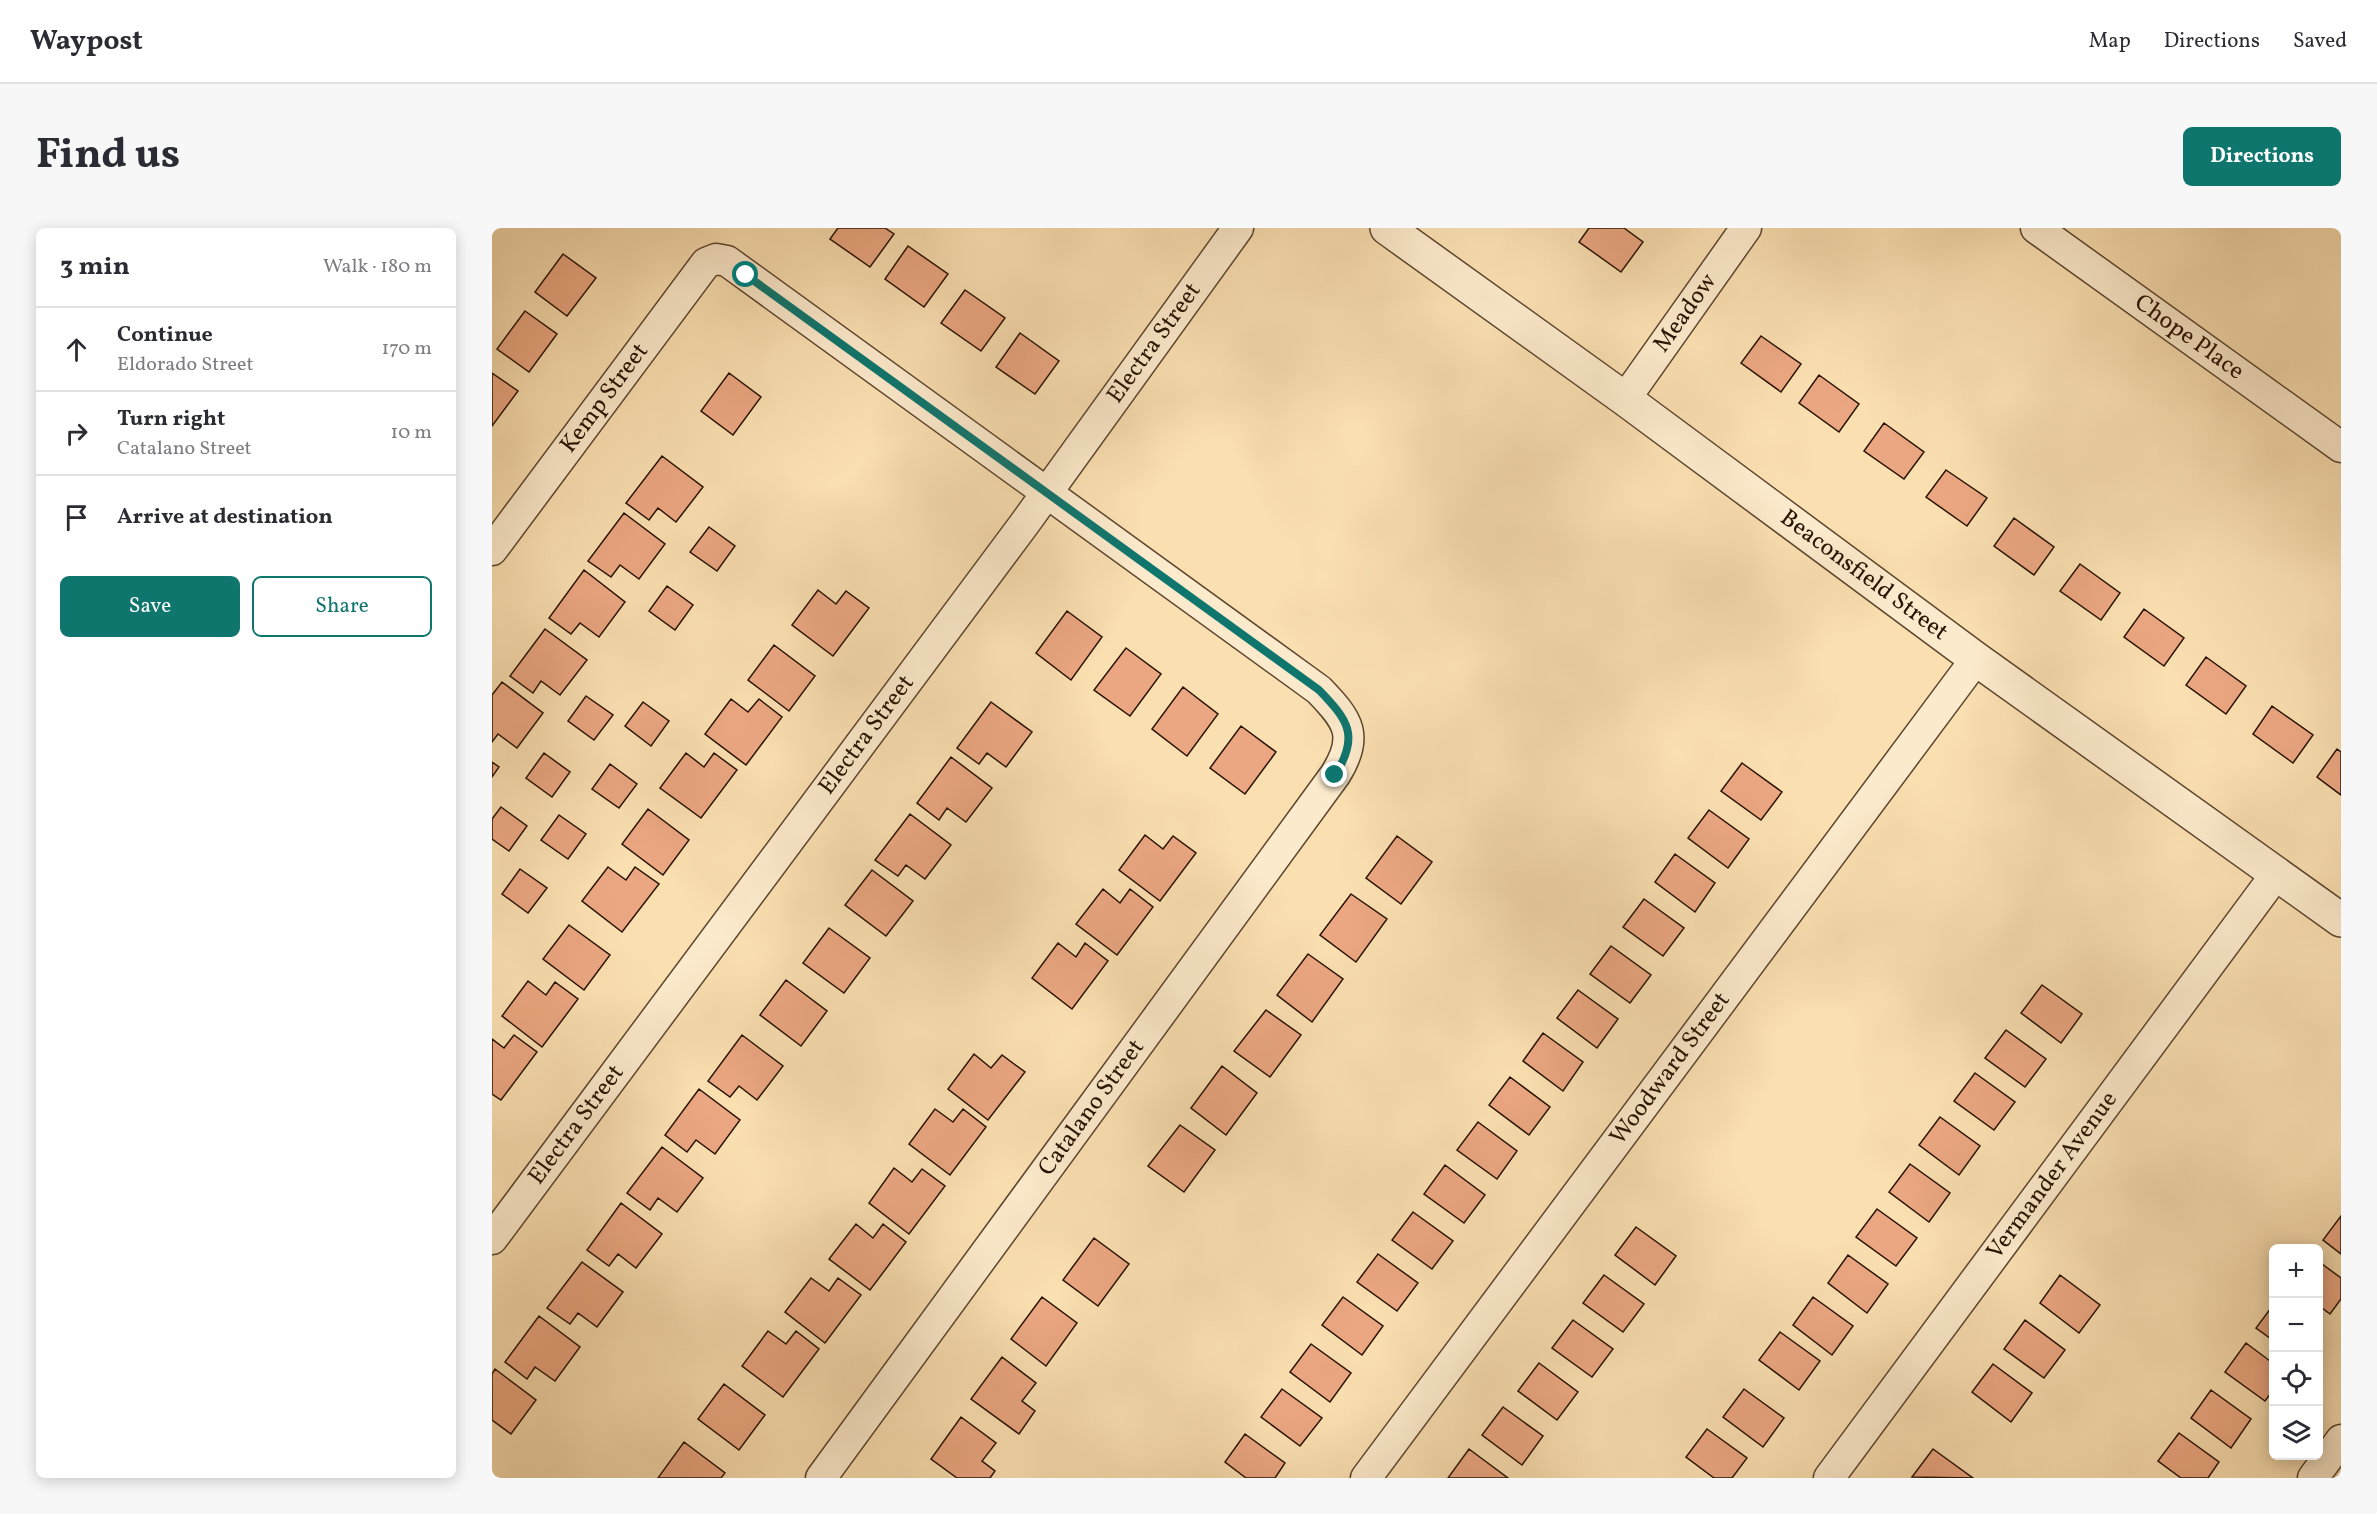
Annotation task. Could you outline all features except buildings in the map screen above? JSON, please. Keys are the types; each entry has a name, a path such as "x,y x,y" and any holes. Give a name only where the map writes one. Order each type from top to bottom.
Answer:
{"street":[{"name":"Electra Street","path":"492,1239 1047,493 1238,228"},
{"name":"Beaconsfield Street","path":"1387,228 1625,399 1976,658 2341,920"},
{"name":"Meadow","path":"1625,399 1746,228"},
{"name":"Chope Place","path":"2036,228 2341,447"},
{"name":"Kemp Street","path":"492,550 706,263 716,259 727,261 1047,493"},
{"name":"Catalano Street","path":"821,1478 1347,756 1350,732 1338,710 1319,690 1047,493"},
{"name":"Woodward Street","path":"1366,1478 1976,658"},
{"name":"Vermander Avenue","path":"1829,1478 2277,873"},
{"path":"2313,1478 2341,1440"}],"route":[{"path":"746,275 1319,690 1338,710 1350,732 1347,756 1335,775"}]}
